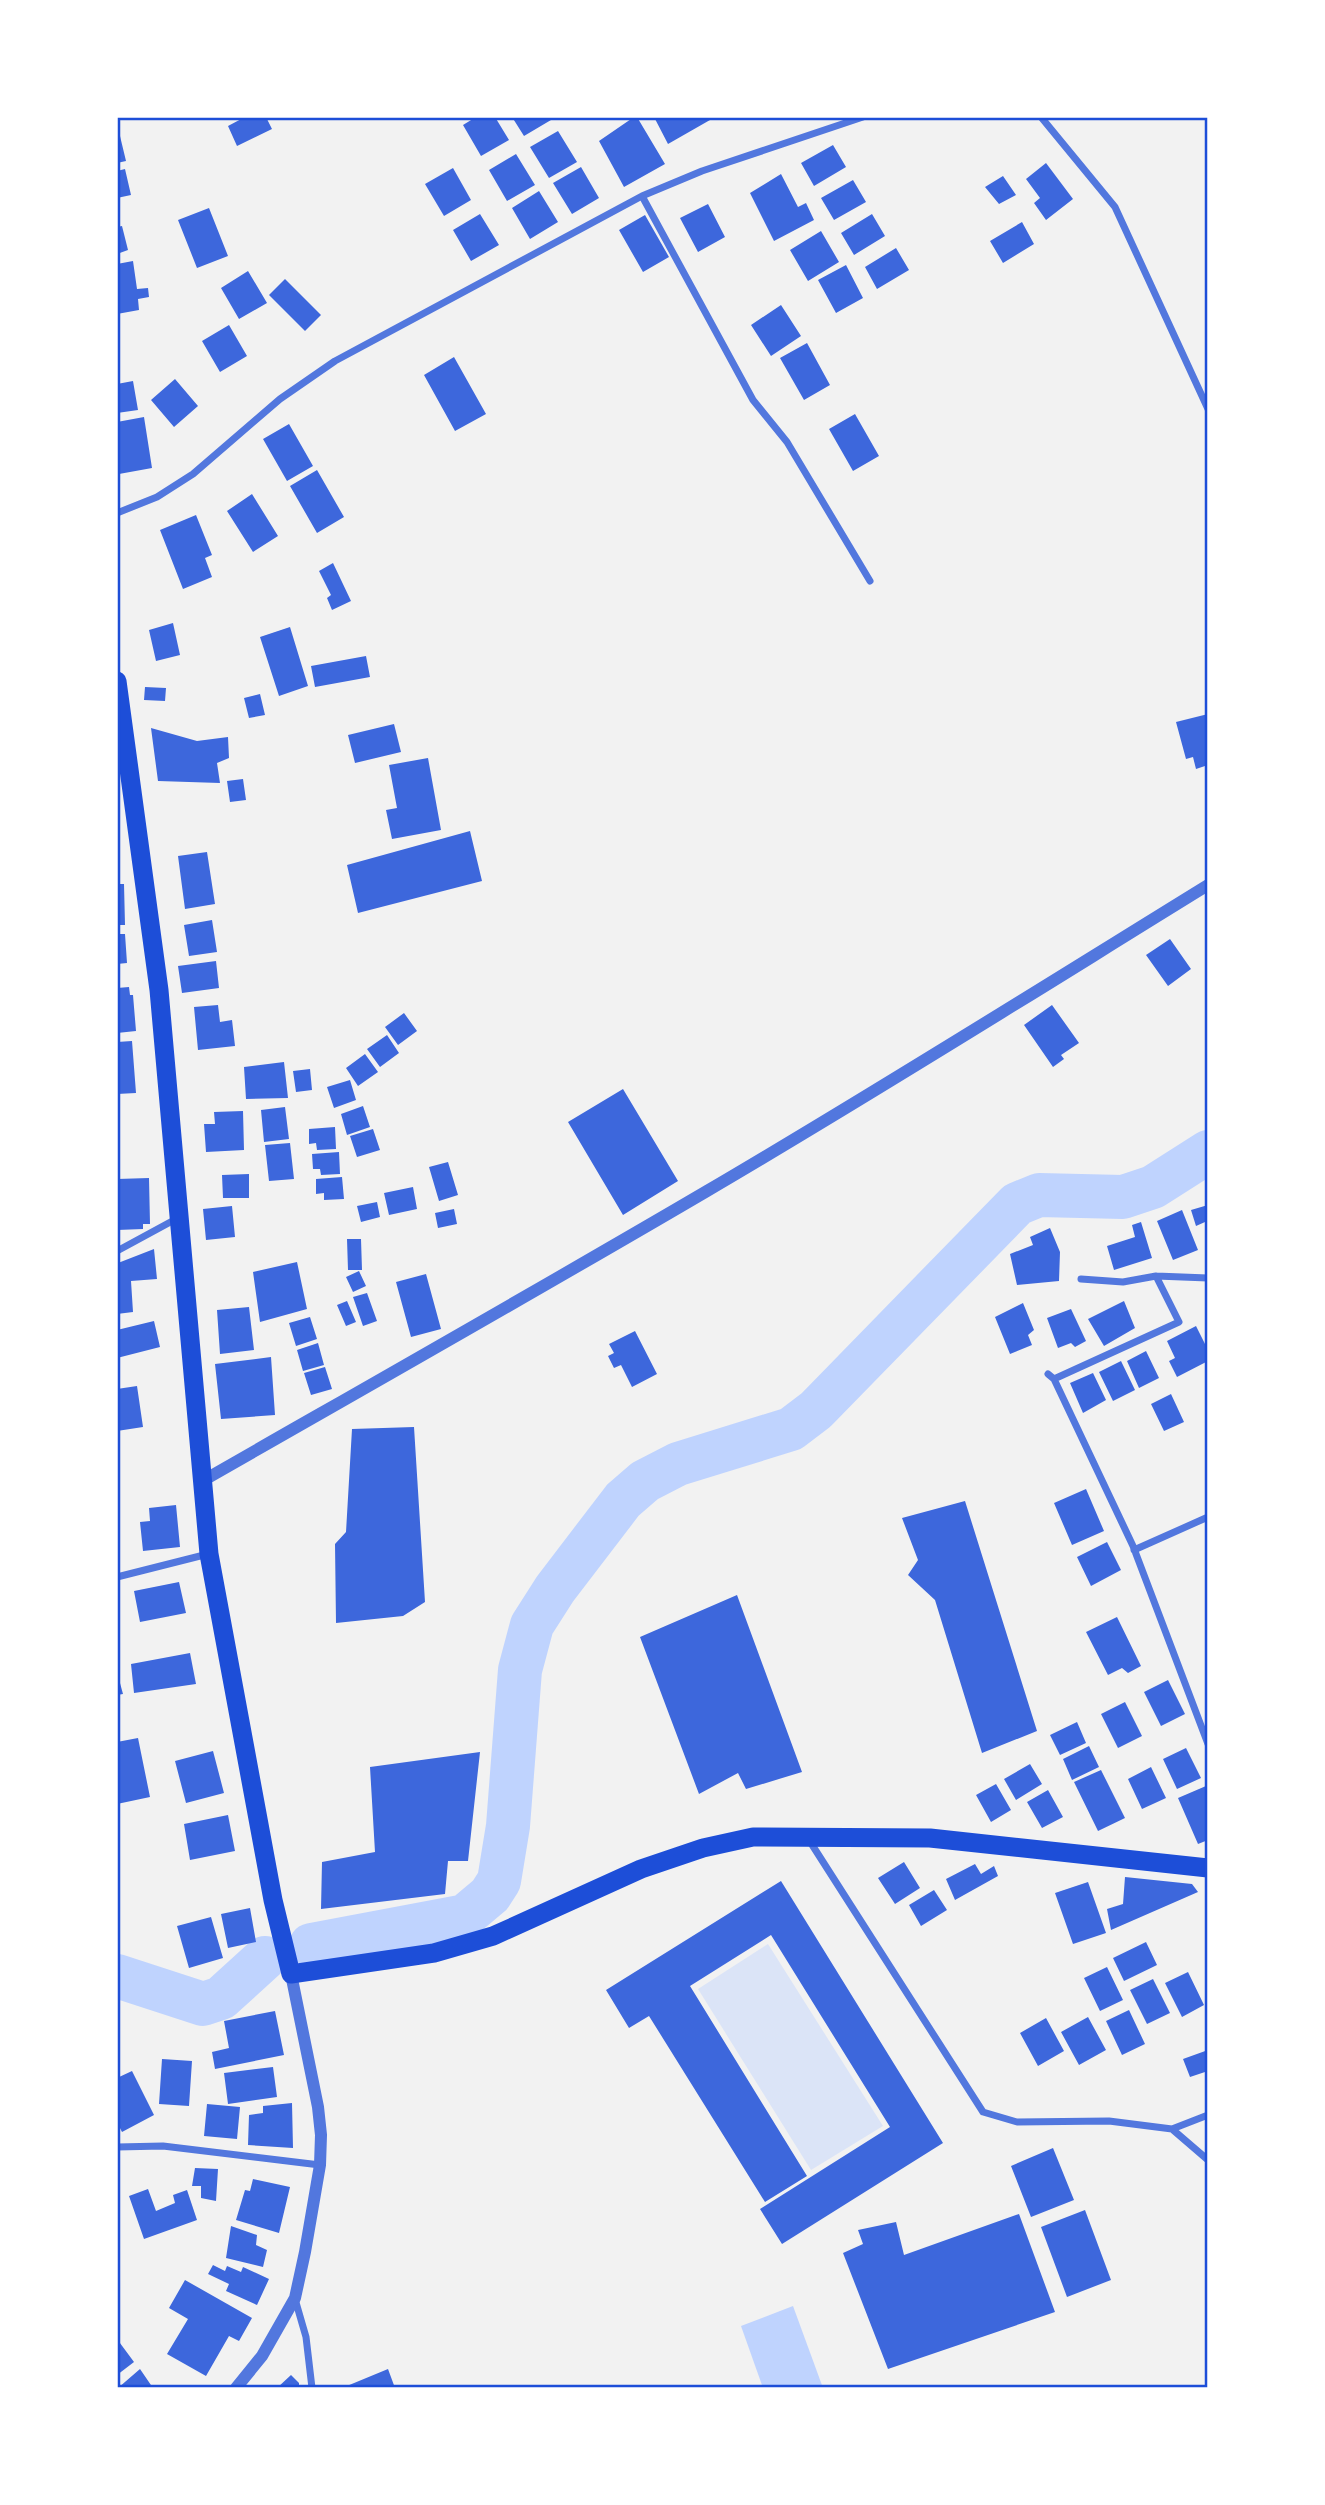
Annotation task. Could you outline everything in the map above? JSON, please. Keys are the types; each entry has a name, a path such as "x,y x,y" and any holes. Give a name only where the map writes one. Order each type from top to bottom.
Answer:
{"highway":[{"path":"117,681 159,990 209,1553 273,1900 291,1974 434,1953 493,1936 641,1869 703,1848 753,1838 930,1838 1208,1868"}],"street":[{"path":"117,513 157,497 193,474 280,399 335,361 642,196 702,171 863,117"},
{"path":"1041,117 1115,207 1208,409"},
{"path":"642,196 753,400 787,442 870,582"},
{"path":"204,1480 424,1356 710,1189 1208,886"},
{"path":"117,1251 180,1216"},
{"path":"1156,1276 1179,1322 1051,1377 1134,1550 1208,1744"},
{"path":"1081,1279 1123,1282 1156,1276 1208,1278"},
{"path":"1134,1550 1208,1517"},
{"path":"117,1577 209,1553"},
{"path":"807,1836 983,2112 1017,2122 1109,2121 1172,2129 1208,2115"},
{"path":"236,2388 262,2356 295,2298 320,2165 318,2107 291,1974"},
{"path":"1172,2129 1208,2160"},
{"path":"117,2147 163,2146 320,2165"},
{"path":"295,2298 306,2337 312,2388"}],"shaded area":[{"path":"768,1944 883,2126 811,2170 698,1989"}],"water":[{"path":"793,2306 823,2388 763,2388 741,2326"}],"building":[{"path":"245,117 266,117 272,129 237,146 228,126"},
{"path":"476,117 495,117 509,140 481,156 463,125"},
{"path":"512,117 549,117 551,120 524,136"},
{"path":"637,117 665,164 624,187 599,141"},
{"path":"654,117 709,117 710,120 668,144"},
{"path":"558,131 577,162 549,178 530,147"},
{"path":"117,136 120,136 126,161 117,163"},
{"path":"833,145 846,167 814,186 801,163"},
{"path":"516,154 535,185 507,201 489,170"},
{"path":"1046,163 1073,199 1046,220 1034,203 1040,198 1026,179"},
{"path":"581,167 599,198 572,214 553,183"},
{"path":"453,168 471,200 444,216 425,184"},
{"path":"125,169 131,195 117,198 117,171"},
{"path":"781,174 798,207 806,203 814,220 774,241 750,193"},
{"path":"1003,176 1016,195 999,204 985,187"},
{"path":"853,180 866,202 834,220 821,198"},
{"path":"539,191 558,222 530,239 512,208"},
{"path":"708,204 725,237 698,252 680,218"},
{"path":"209,208 228,256 197,268 178,220"},
{"path":"480,214 499,245 471,261 453,230"},
{"path":"872,214 885,236 854,255 841,233"},
{"path":"645,215 669,257 643,272 619,230"},
{"path":"1022,222 1034,244 1003,263 990,241"},
{"path":"122,226 128,250 117,254 117,227"},
{"path":"821,231 839,262 808,281 790,250"},
{"path":"896,248 909,270 877,289 865,267"},
{"path":"133,261 137,289 148,288 149,297 138,299 139,310 117,314 117,264"},
{"path":"846,265 863,298 836,313 818,280"},
{"path":"248,271 267,303 239,319 221,288"},
{"path":"285,279 321,315 305,331 269,295"},
{"path":"781,305 801,336 771,356 751,325"},
{"path":"229,325 247,356 220,372 202,341"},
{"path":"807,343 830,385 804,400 780,358"},
{"path":"454,357 486,414 455,431 424,375"},
{"path":"175,379 198,406 174,427 151,400"},
{"path":"133,381 138,410 117,413 117,384"},
{"path":"855,414 879,456 853,471 829,429"},
{"path":"144,417 152,468 119,474 117,422"},
{"path":"289,424 313,466 287,481 263,439"},
{"path":"317,470 344,517 317,533 290,486"},
{"path":"252,494 278,536 253,552 227,511"},
{"path":"196,515 212,555 205,558 212,577 183,589 160,530"},
{"path":"333,563 351,601 332,610 327,598 331,595 319,571"},
{"path":"173,623 180,655 156,661 149,630"},
{"path":"290,627 308,686 279,696 260,637"},
{"path":"366,656 370,677 315,687 311,666"},
{"path":"145,687 166,688 165,701 144,700"},
{"path":"260,694 265,715 249,718 244,698"},
{"path":"1208,714 1208,765 1196,769 1193,757 1186,759 1176,722"},
{"path":"394,724 401,752 355,763 348,735"},
{"path":"151,728 197,741 228,737 229,758 217,763 220,783 158,781"},
{"path":"428,758 441,830 392,839 386,810 397,808 389,765"},
{"path":"243,779 246,800 230,802 227,781"},
{"path":"470,831 482,881 358,913 347,865"},
{"path":"207,852 215,904 185,909 178,856"},
{"path":"117,884 124,884 125,925 117,925"},
{"path":"212,920 217,952 189,956 184,925"},
{"path":"117,934 125,934 127,963 117,964"},
{"path":"1170,939 1191,969 1168,986 1146,955"},
{"path":"216,961 219,988 182,993 178,966"},
{"path":"129,987 130,995 133,995 136,1031 117,1033 117,988"},
{"path":"218,1005 220,1022 232,1020 235,1046 198,1050 194,1007"},
{"path":"1052,1005 1079,1043 1061,1055 1064,1059 1053,1067 1024,1025"},
{"path":"404,1013 417,1031 398,1045 385,1027"},
{"path":"387,1035 399,1053 380,1067 367,1049"},
{"path":"132,1041 136,1093 117,1094 117,1042"},
{"path":"365,1054 378,1072 358,1086 346,1068"},
{"path":"284,1062 288,1098 246,1099 244,1067"},
{"path":"310,1069 312,1090 296,1092 293,1071"},
{"path":"350,1080 356,1100 334,1108 327,1087"},
{"path":"623,1089 678,1181 623,1215 568,1122"},
{"path":"363,1106 370,1127 347,1135 341,1114"},
{"path":"285,1107 289,1139 264,1142 261,1110"},
{"path":"243,1111 244,1150 206,1152 204,1124 215,1124 214,1112"},
{"path":"335,1127 336,1149 317,1150 316,1143 309,1144 309,1129"},
{"path":"373,1129 380,1150 357,1157 350,1136"},
{"path":"290,1143 294,1179 269,1181 265,1145"},
{"path":"339,1152 340,1174 321,1175 320,1169 313,1169 312,1154"},
{"path":"448,1162 458,1195 439,1201 429,1167"},
{"path":"249,1174 249,1198 223,1198 222,1175"},
{"path":"342,1177 344,1199 324,1200 324,1193 316,1194 316,1179"},
{"path":"149,1178 150,1224 143,1224 143,1229 117,1230 117,1179"},
{"path":"413,1187 417,1209 389,1215 384,1193"},
{"path":"377,1202 380,1217 361,1222 357,1206"},
{"path":"1208,1205 1207,1230 1205,1222 1196,1226 1191,1210"},
{"path":"232,1206 235,1237 206,1240 203,1209"},
{"path":"454,1209 457,1224 438,1228 435,1213"},
{"path":"1182,1210 1198,1250 1173,1260 1157,1221"},
{"path":"1141,1222 1152,1258 1114,1270 1107,1246 1135,1237 1132,1225"},
{"path":"1050,1228 1060,1252 1059,1281 1017,1285 1010,1254 1033,1245 1030,1237"},
{"path":"347,1239 361,1239 362,1270 348,1270"},
{"path":"154,1249 157,1279 131,1281 133,1312 117,1314 118,1263"},
{"path":"297,1262 307,1309 260,1322 253,1272"},
{"path":"359,1271 366,1286 353,1292 346,1277"},
{"path":"426,1274 441,1329 411,1337 396,1282"},
{"path":"367,1293 377,1321 363,1326 353,1297"},
{"path":"347,1301 356,1322 346,1326 337,1305"},
{"path":"1124,1301 1135,1328 1104,1346 1088,1319"},
{"path":"1023,1303 1034,1330 1028,1335 1032,1345 1010,1354 995,1317"},
{"path":"249,1307 254,1350 220,1354 217,1310"},
{"path":"1071,1309 1086,1341 1075,1347 1071,1343 1058,1348 1047,1318"},
{"path":"310,1317 317,1339 296,1346 289,1323"},
{"path":"154,1321 160,1347 117,1358 117,1330"},
{"path":"1196,1326 1208,1350 1208,1361 1177,1377 1169,1361 1175,1358 1167,1341"},
{"path":"635,1331 657,1374 632,1387 621,1365 614,1368 608,1356 614,1353 609,1344"},
{"path":"318,1343 324,1365 303,1371 297,1350"},
{"path":"1146,1351 1159,1378 1139,1388 1127,1361"},
{"path":"271,1357 275,1415 221,1419 215,1364"},
{"path":"1121,1361 1135,1390 1113,1401 1099,1372"},
{"path":"325,1367 332,1389 311,1395 304,1373"},
{"path":"1093,1373 1106,1400 1083,1413 1070,1383"},
{"path":"137,1386 143,1427 117,1431 117,1389"},
{"path":"1171,1394 1184,1422 1164,1431 1151,1404"},
{"path":"414,1427 425,1602 403,1616 336,1623 335,1544 346,1532 352,1429"},
{"path":"1086,1489 1104,1531 1072,1545 1054,1503"},
{"path":"965,1501 1037,1731 982,1753 935,1600 908,1575 918,1560 902,1518"},
{"path":"176,1505 180,1547 143,1551 140,1522 150,1521 149,1508"},
{"path":"1107,1542 1121,1570 1091,1586 1077,1557"},
{"path":"179,1582 186,1613 140,1622 134,1591"},
{"path":"737,1595 802,1772 746,1789 738,1773 699,1794 640,1637"},
{"path":"1117,1617 1141,1666 1128,1673 1122,1668 1108,1675 1086,1632"},
{"path":"190,1653 196,1684 134,1693 131,1664"},
{"path":"117,1672 123,1694 117,1695"},
{"path":"1168,1680 1185,1714 1161,1726 1144,1692"},
{"path":"1125,1702 1142,1736 1118,1748 1101,1714"},
{"path":"1077,1722 1086,1743 1060,1755 1050,1735"},
{"path":"138,1738 150,1797 117,1804 117,1742"},
{"path":"1089,1746 1099,1767 1072,1780 1063,1759"},
{"path":"1186,1748 1201,1778 1177,1789 1163,1759"},
{"path":"213,1751 224,1793 186,1803 175,1761"},
{"path":"480,1752 468,1861 448,1861 445,1894 321,1909 322,1862 375,1852 370,1767"},
{"path":"1030,1764 1042,1784 1016,1800 1004,1779"},
{"path":"1151,1767 1166,1798 1142,1809 1128,1779"},
{"path":"1101,1770 1125,1818 1098,1831 1074,1782"},
{"path":"996,1784 1011,1810 991,1822 976,1795"},
{"path":"1206,1786 1208,1840 1198,1844 1178,1798"},
{"path":"1048,1790 1063,1817 1042,1828 1027,1802"},
{"path":"228,1815 235,1851 190,1860 184,1824"},
{"path":"904,1862 920,1888 895,1904 878,1878"},
{"path":"975,1864 981,1874 994,1866 998,1876 955,1900 946,1879"},
{"path":"1125,1877 1192,1884 1198,1892 1111,1930 1107,1909 1123,1904"},
{"path":"781,1881 943,2143 782,2244 760,2209 890,2127 771,1935 690,1986 807,2176 765,2202 649,2016 629,2028 606,1990"},
{"path":"1088,1882 1106,1933 1073,1944 1055,1893"},
{"path":"934,1890 947,1910 921,1926 909,1905"},
{"path":"250,1908 256,1942 228,1948 221,1914"},
{"path":"211,1917 223,1958 189,1968 177,1926"},
{"path":"1146,1942 1157,1965 1124,1981 1113,1958"},
{"path":"1107,1967 1123,2000 1100,2011 1084,1978"},
{"path":"1188,1972 1204,2005 1182,2017 1165,1983"},
{"path":"1153,1979 1170,2013 1147,2024 1130,1990"},
{"path":"1129,2010 1145,2044 1122,2055 1106,2021"},
{"path":"275,2011 284,2055 215,2069 212,2052 229,2048 224,2021"},
{"path":"1088,2017 1106,2050 1079,2065 1061,2032"},
{"path":"1046,2018 1064,2051 1038,2066 1020,2033"},
{"path":"1208,2050 1208,2071 1190,2077 1183,2059"},
{"path":"162,2059 192,2061 189,2106 159,2104"},
{"path":"273,2067 277,2097 228,2104 224,2073"},
{"path":"132,2071 154,2115 122,2132 117,2122 117,2078"},
{"path":"292,2103 293,2148 248,2145 249,2115 263,2113 263,2106"},
{"path":"207,2104 240,2107 237,2139 204,2136"},
{"path":"1053,2148 1074,2200 1031,2217 1011,2166"},
{"path":"195,2168 218,2169 216,2201 201,2198 201,2186 192,2186"},
{"path":"253,2179 290,2187 279,2233 236,2220 245,2190 250,2191"},
{"path":"148,2189 156,2211 175,2203 173,2195 187,2190 197,2220 144,2239 129,2196"},
{"path":"1085,2210 1111,2280 1067,2297 1041,2227"},
{"path":"1019,2214 1055,2312 888,2369 843,2253 863,2244 858,2230 896,2222 904,2255"},
{"path":"231,2226 257,2235 256,2245 267,2250 263,2267 226,2258"},
{"path":"213,2265 225,2271 227,2266 241,2272 243,2267 269,2279 257,2305 226,2291 229,2284 208,2274"},
{"path":"185,2280 252,2318 239,2341 229,2336 206,2376 167,2354 188,2319 169,2308"},
{"path":"117,2339 134,2362 117,2375"},
{"path":"140,2369 153,2388 118,2388"},
{"path":"388,2369 395,2388 342,2388"},
{"path":"291,2375 299,2383 299,2388 277,2388"}],"waterway":[{"path":"311,1945 465,1916 490,1895 499,1881 508,1826 520,1670 532,1625 555,1589 623,1500 645,1481 678,1464 791,1429 816,1410 1017,1204 1039,1195 1123,1197 1153,1187 1208,1152"},
{"path":"117,1976 203,2004 221,1998 265,1958"}]}
